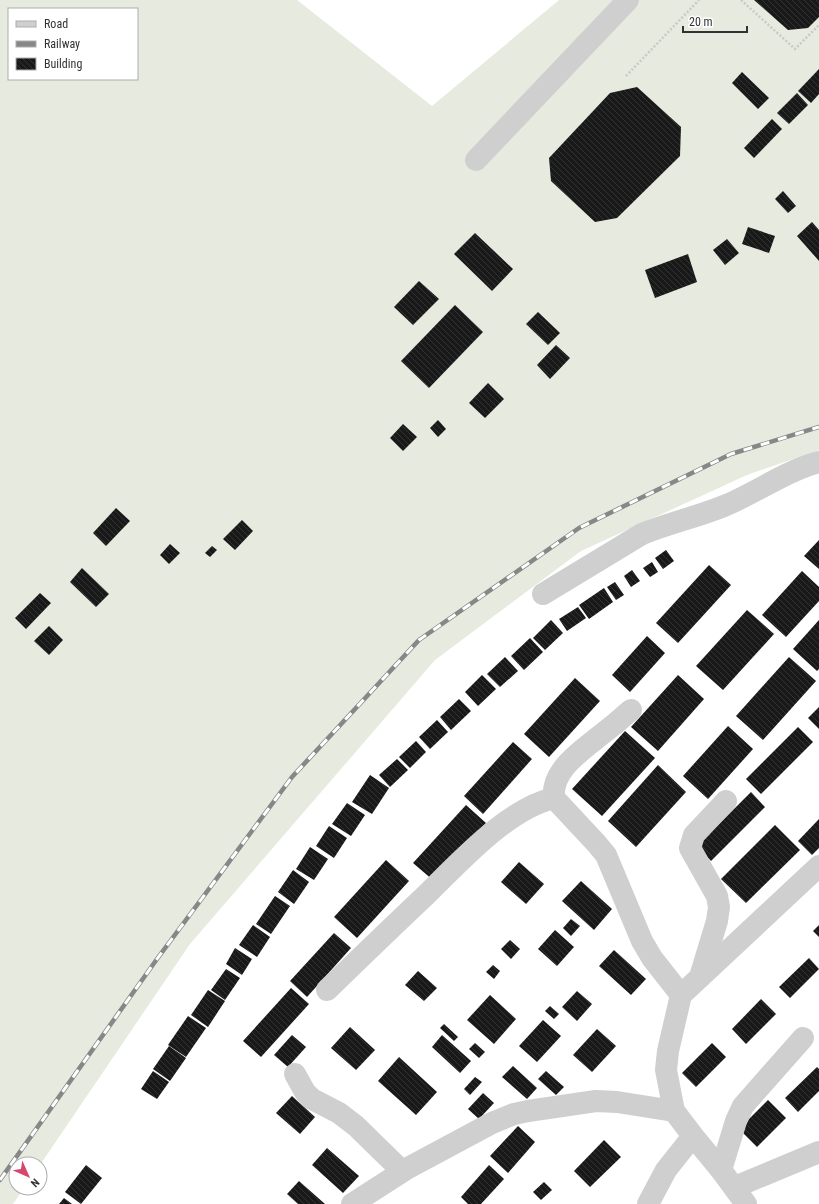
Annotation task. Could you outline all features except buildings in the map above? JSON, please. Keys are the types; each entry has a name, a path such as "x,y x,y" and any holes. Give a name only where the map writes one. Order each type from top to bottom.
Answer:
{"street":[{"path":"476,160 628,0"},
{"path":"543,594 642,534 725,506 791,472 819,462"},
{"path":"631,710 571,759 560,773 555,784 554,798 606,855 642,941 652,958 680,995"},
{"path":"327,990 487,837 532,805 540,801 554,798"},
{"path":"700,977 717,921 719,907 717,896 690,848 694,834 726,801"},
{"path":"819,866 680,995 668,1051 666,1070 674,1111 722,1170 740,1196 819,1152"},
{"path":"722,1170 736,1121 743,1106 803,1038"},
{"path":"295,1074 305,1092 312,1099 338,1113 356,1126 402,1171"},
{"path":"352,1204 402,1171 492,1123 528,1111 596,1101 617,1102 674,1111"},
{"path":"648,1204 666,1170 693,1136"}],"path":[{"path":"626,76 699,0"},
{"path":"741,0 795,49 819,25"}],"shaded area":[{"path":"0,0 297,0 432,106 559,0 819,0 819,450 747,475 581,551 435,660 190,944 46,1156 8,1156 8,1196 18,1196 13,1204 0,1204"}],"railway":[{"path":"0,1180 157,959 292,777 419,640 579,528 731,454 819,427"}]}
